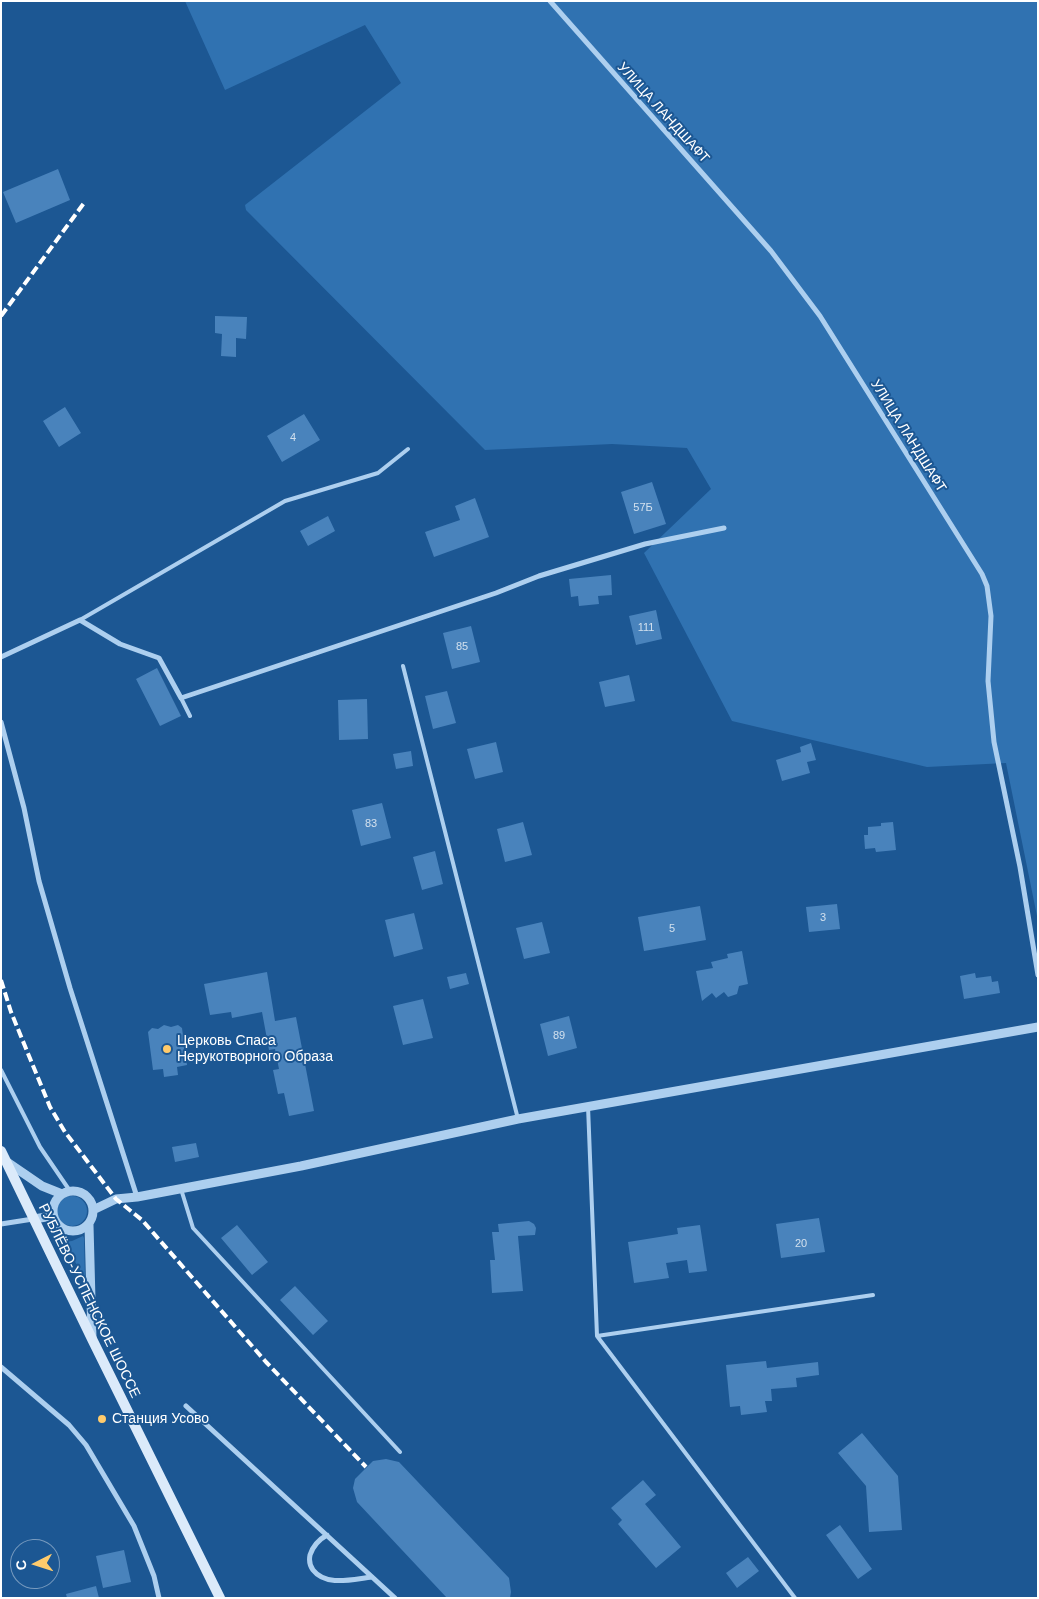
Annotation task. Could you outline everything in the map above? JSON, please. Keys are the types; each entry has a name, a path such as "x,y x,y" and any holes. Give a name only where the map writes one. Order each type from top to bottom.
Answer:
{"main road":[{"name":"РУБЛЁВО-УСПЕНСКОЕ ШОССЕ","path":"1,1151 92,1341 220,1598"}],"street":[{"name":"УЛИЦА ЛАНДШАФТ","path":"550,1 771,252 806,296 982,574 987,586 991,616 988,681 994,742 1020,867 1038,975"},
{"path":"1,657 80,620 120,644 159,658 181,698 496,593 539,576 645,544 724,528"},
{"path":"1,722 24,808 39,881 70,988 138,1197"},
{"path":"93,1210 116,1199 138,1197 301,1166 588,1106 1038,1027"},
{"path":"7,1162 42,1186 86,1195 91,1202 93,1210 92,1218 83,1230 68,1232 61,1229 52,1216 52,1208 56,1200 66,1192"},
{"path":"1,1224 52,1216"},
{"path":"88,1225 92,1341"},
{"path":"1,1368 69,1426 86,1445 134,1526 154,1576 159,1598"},
{"path":"186,1406 395,1598"},
{"path":"327,1535 319,1539 309,1558 311,1568 319,1577 332,1580 372,1577"}],"lane":[{"path":"80,620 285,501 378,473 408,449"},
{"path":"403,666 518,1120"},
{"path":"181,698 190,716"},
{"path":"1,1070 40,1147 66,1192"},
{"path":"588,1106 597,1336 796,1598"},
{"path":"181,1189 193,1228 400,1452"},
{"path":"597,1336 873,1296"}],"shaded area":[{"path":"185,1 1038,1 1038,921 1006,763 927,767 732,721 644,553 711,489 687,448 612,444 485,450 246,210 245,205 401,83 365,25 225,90"},
{"path":"72,1196 83,1200 87,1211 83,1222 72,1226 61,1222 57,1211 61,1200"},
{"path":"83,1236 85,1278 63,1242 72,1241"}],"building":[{"path":"58,169 70,200 16,223 3,192"},
{"path":"215,316 247,317 246,339 236,338 236,357 221,356 222,334 215,333"},
{"path":"65,407 81,433 59,447 43,421"},
{"path":"304,414 320,440 282,462 267,436"},
{"path":"652,482 666,524 634,534 621,492"},
{"path":"475,498 489,537 434,557 425,532 460,520 455,506"},
{"path":"328,516 335,531 308,546 300,531"},
{"path":"611,575 612,595 598,596 599,604 579,606 578,596 571,597 569,579"},
{"path":"656,610 662,639 636,645 629,616"},
{"path":"471,626 480,662 452,669 443,633"},
{"path":"157,668 181,716 160,726 136,679"},
{"path":"629,675 635,701 605,707 599,682"},
{"path":"447,691 456,723 433,729 425,696"},
{"path":"367,699 368,739 339,740 338,700"},
{"path":"496,742 503,772 475,779 467,749"},
{"path":"811,743 816,760 807,762 810,773 782,781 776,760 801,752 800,747"},
{"path":"411,751 413,766 396,769 393,754"},
{"path":"382,803 391,838 361,846 352,810"},
{"path":"523,822 532,855 505,862 497,829"},
{"path":"893,822 896,850 876,852 875,848 865,849 864,835 868,835 868,827 881,826 881,823"},
{"path":"435,851 443,884 422,890 413,857"},
{"path":"837,904 840,929 809,932 806,907"},
{"path":"700,906 706,940 644,951 638,917"},
{"path":"414,913 423,949 394,957 385,920"},
{"path":"542,922 550,953 524,959 516,928"},
{"path":"742,951 748,984 739,986 737,994 728,997 724,992 716,998 712,993 702,1001 696,971 713,968 711,962 728,958 727,954"},
{"path":"267,972 275,1021 296,1017 314,1111 289,1116 284,1093 278,1094 273,1070 279,1069 275,1049 269,1050 262,1012 232,1018 231,1012 210,1015 204,984"},
{"path":"466,973 469,984 450,989 447,977"},
{"path":"975,973 976,978 991,976 992,982 998,981 1000,993 964,999 960,976"},
{"path":"423,999 433,1038 403,1045 393,1006"},
{"path":"569,1016 577,1048 548,1056 540,1024"},
{"name":"Церковь Спаса Нерукотворного Образа","path":"164,1025 171,1027 178,1025 182,1028 187,1065 177,1067 178,1075 164,1077 163,1069 153,1070 148,1032 152,1028 158,1029"},
{"path":"196,1143 199,1157 175,1162 172,1147"},
{"path":"819,1218 825,1252 781,1258 776,1224"},
{"path":"529,1221 536,1228 535,1235 518,1236 523,1291 492,1293 490,1260 495,1260 492,1232 499,1232 498,1224"},
{"path":"237,1225 268,1262 252,1275 221,1238"},
{"path":"700,1225 707,1271 689,1273 687,1260 666,1263 669,1278 634,1283 628,1242 678,1234 677,1228"},
{"path":"295,1286 328,1321 313,1335 280,1300"},
{"path":"766,1361 767,1368 818,1362 819,1375 796,1378 797,1387 771,1389 772,1401 765,1401 767,1412 741,1415 740,1406 730,1407 726,1365"},
{"path":"862,1433 898,1476 902,1530 869,1532 866,1486 838,1453"},
{"path":"386,1459 399,1462 509,1578 510,1598 447,1598 357,1502 353,1488 355,1479 373,1461"},
{"path":"643,1480 656,1495 645,1504 681,1547 656,1568 618,1524 622,1520 611,1508"},
{"path":"840,1525 872,1569 858,1579 826,1535"},
{"path":"124,1550 131,1582 103,1588 96,1556"},
{"path":"748,1557 759,1571 737,1588 726,1573"},
{"path":"96,1586 99,1598 67,1598 66,1594"}],"railway":[{"path":"1,316 84,203"},
{"path":"1,980 11,1012 50,1107 65,1132 116,1199 142,1220 266,1362 366,1467"}],"place":[{"name":"Церковь Спаса Нерукотворного Образа","path":"167,1049"},
{"name":"Станция Усово","path":"102,1419"}]}
